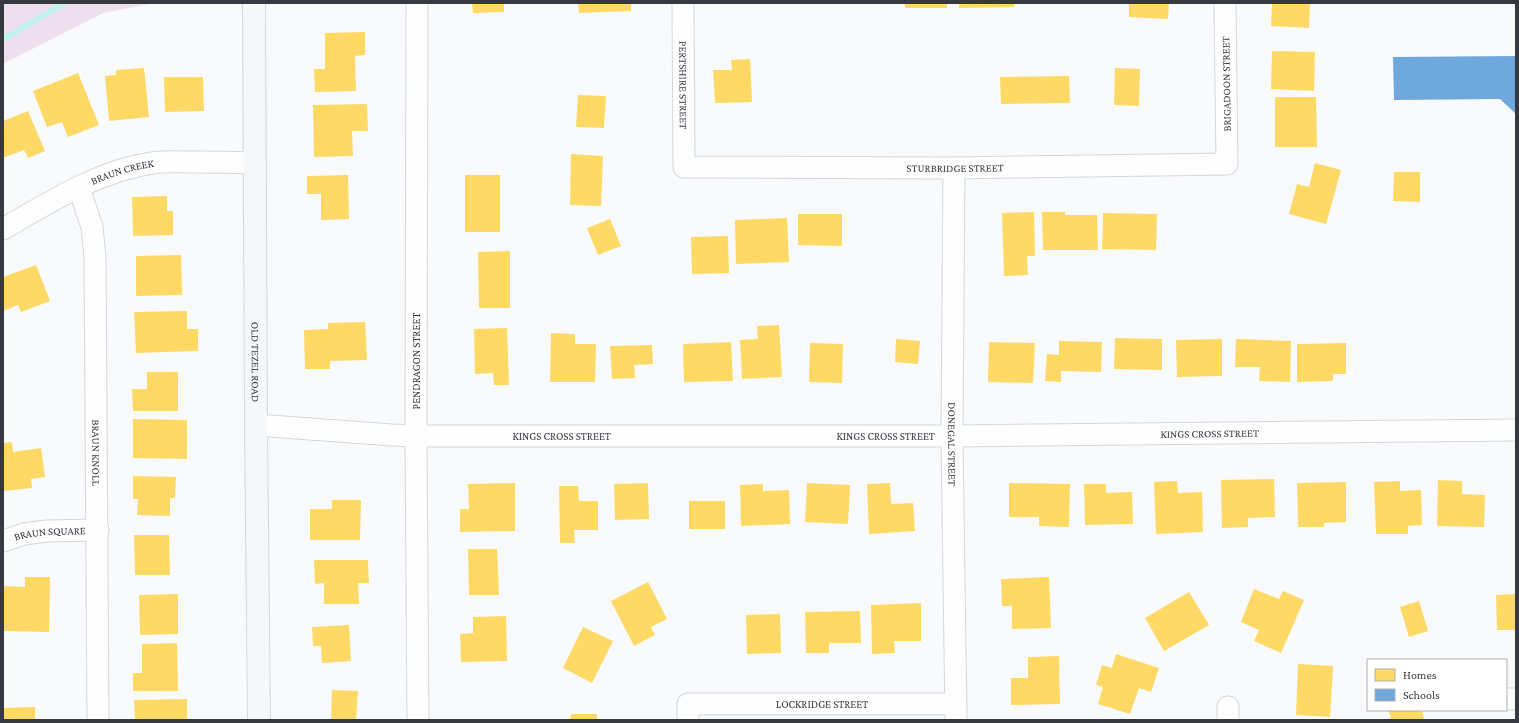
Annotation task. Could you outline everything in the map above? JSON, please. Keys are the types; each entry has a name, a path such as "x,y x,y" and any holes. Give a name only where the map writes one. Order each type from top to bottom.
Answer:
{"street":[{"name":"OLD TEZEL ROAD","path":"254,3 258,720"},
{"name":"PENDRAGON STREET","path":"417,3 416,436 418,720"},
{"name":"PERTSHIRE STREET","path":"683,3 684,167"},
{"name":"BRIGADOON STREET","path":"1225,3 1227,164"},
{"name":"BRAUN CREEK","path":"3,229 79,188 116,171 154,163 255,163"},
{"name":"STURBRIDGE STREET","path":"684,167 954,168 1227,164"},
{"name":"DONEGAL STREET","path":"954,168 952,436 956,712"},
{"name":"BRAUN KNOLL","path":"79,188 92,227 95,257 98,530 98,720"},
{"name":"KINGS CROSS STREET","path":"256,425 416,436 952,436 1516,430"},
{"name":"BRAUN SQUARE","path":"3,541 24,534 46,531 98,530"},
{"name":"LOCKRIDGE STREET","path":"688,712 956,712"}],"shaded area":[{"path":"7,3 154,3 103,13 3,64 3,5"}],"building: Homes":[{"path":"472,3 504,3 504,12 473,13"},
{"path":"578,3 631,3 631,11 579,13"},
{"path":"905,3 947,3 947,8 905,8"},
{"path":"959,3 1014,3 1014,7 959,8"},
{"path":"1129,3 1169,3 1168,19 1129,17"},
{"path":"1272,3 1310,3 1309,28 1271,26"},
{"path":"365,32 365,55 355,56 356,91 315,92 314,69 325,69 325,33"},
{"path":"1272,51 1315,52 1314,91 1271,89"},
{"path":"750,59 752,102 715,103 713,70 732,70 731,60"},
{"path":"144,68 149,117 109,121 105,76 116,75 116,70"},
{"path":"1115,68 1140,69 1139,106 1114,105"},
{"path":"78,73 99,125 68,137 62,122 47,127 33,91"},
{"path":"1069,76 1070,103 1001,104 1000,77"},
{"path":"164,77 203,77 204,111 165,112"},
{"path":"578,95 606,96 604,128 576,127"},
{"path":"1275,97 1316,97 1317,147 1275,147"},
{"path":"367,104 368,131 352,131 353,156 314,157 313,105"},
{"path":"28,111 45,151 28,158 24,150 3,158 3,121"},
{"path":"571,154 603,156 601,206 570,205"},
{"path":"1315,163 1341,170 1326,224 1289,214 1297,184 1309,187"},
{"path":"1394,172 1420,172 1420,202 1393,201"},
{"path":"348,175 349,219 321,220 321,194 307,194 307,176"},
{"path":"465,175 500,175 500,232 465,232"},
{"path":"167,196 167,211 173,211 173,235 133,236 132,197"},
{"path":"1034,212 1035,256 1027,256 1028,275 1004,276 1002,213"},
{"path":"1042,212 1065,212 1065,215 1097,215 1098,250 1043,250"},
{"path":"1103,213 1157,214 1156,250 1102,249"},
{"path":"798,214 842,214 842,246 798,245"},
{"path":"787,218 789,262 736,264 735,220"},
{"path":"610,219 621,246 598,255 587,228"},
{"path":"728,236 729,273 692,274 691,237"},
{"path":"510,251 510,308 479,308 478,252"},
{"path":"181,255 182,295 136,296 136,256"},
{"path":"36,265 50,301 21,312 18,305 3,311 3,277"},
{"path":"187,311 187,329 198,329 198,351 136,353 134,312"},
{"path":"365,322 367,360 330,361 330,369 305,369 304,330 328,329 328,323"},
{"path":"779,325 782,377 742,379 740,340 758,339 757,326"},
{"path":"507,328 509,385 494,385 493,373 475,374 474,329"},
{"path":"551,333 575,334 575,344 596,344 595,382 550,382"},
{"path":"1115,338 1162,339 1162,370 1114,369"},
{"path":"896,339 920,341 918,364 895,362"},
{"path":"1222,339 1222,376 1177,377 1176,340"},
{"path":"1236,339 1291,341 1290,382 1259,381 1260,367 1235,367"},
{"path":"1059,341 1102,342 1101,372 1061,371 1061,382 1045,381 1047,354 1059,355"},
{"path":"731,342 733,381 684,382 683,344"},
{"path":"989,342 1035,343 1033,383 988,382"},
{"path":"810,343 843,344 842,383 809,382"},
{"path":"1346,343 1346,374 1333,374 1333,381 1297,382 1297,344"},
{"path":"652,345 653,364 634,365 635,378 612,379 610,346"},
{"path":"147,372 178,372 178,411 133,411 132,389 147,389"},
{"path":"133,419 187,420 187,459 133,458"},
{"path":"12,442 13,452 41,448 45,477 31,479 32,488 3,491 3,443"},
{"path":"133,476 176,477 175,498 170,498 170,516 137,515 138,499 133,499"},
{"path":"1274,479 1275,517 1248,518 1248,527 1222,528 1221,480"},
{"path":"1438,480 1462,481 1462,494 1485,495 1484,527 1437,526"},
{"path":"1177,481 1178,493 1202,492 1203,532 1156,534 1154,482"},
{"path":"1400,481 1400,491 1421,490 1422,525 1408,526 1408,534 1376,534 1374,482"},
{"path":"1346,482 1346,522 1324,523 1324,527 1298,527 1297,483"},
{"path":"515,483 515,531 460,532 460,509 469,509 468,484"},
{"path":"648,483 649,519 615,520 614,484"},
{"path":"807,483 850,485 848,524 805,522"},
{"path":"890,483 891,504 913,503 915,531 869,534 867,484"},
{"path":"1009,483 1070,484 1069,527 1039,526 1039,517 1009,517"},
{"path":"763,484 763,491 789,490 790,524 741,526 740,485"},
{"path":"1084,484 1106,484 1106,493 1132,492 1133,524 1085,525"},
{"path":"559,486 578,486 579,501 598,501 598,530 574,530 575,543 560,543"},
{"path":"332,500 361,500 360,540 310,540 310,509 332,509"},
{"path":"689,501 725,501 725,529 689,529"},
{"path":"134,535 169,535 170,575 135,575"},
{"path":"468,549 497,549 499,595 469,595"},
{"path":"314,560 368,560 369,583 358,583 359,604 324,604 324,583 315,584"},
{"path":"25,577 50,577 49,632 3,631 3,586 25,587"},
{"path":"1049,577 1051,628 1012,629 1012,606 1002,606 1001,579"},
{"path":"648,582 667,619 651,627 655,635 634,646 611,601"},
{"path":"1254,589 1279,599 1283,591 1304,600 1281,653 1254,641 1259,630 1241,622"},
{"path":"1189,592 1209,625 1164,651 1145,618"},
{"path":"178,594 178,634 140,635 139,595"},
{"path":"1516,594 1516,630 1497,630 1496,595"},
{"path":"1419,601 1428,631 1409,637 1400,607"},
{"path":"921,603 921,641 894,641 895,653 872,654 871,605"},
{"path":"860,611 861,643 829,643 829,653 806,653 805,612"},
{"path":"780,614 781,653 747,654 746,615"},
{"path":"506,616 507,661 461,662 460,634 473,633 473,617"},
{"path":"349,625 351,661 322,663 321,646 313,646 312,627"},
{"path":"583,627 613,641 592,683 563,668"},
{"path":"177,643 178,691 133,691 133,673 142,673 142,644"},
{"path":"1116,654 1159,668 1151,692 1139,688 1130,714 1098,704 1103,687 1096,685 1102,665 1112,668"},
{"path":"1059,656 1060,704 1011,705 1011,678 1028,678 1028,657"},
{"path":"1298,664 1333,666 1330,717 1296,715"},
{"path":"332,690 358,691 356,720 331,720"},
{"path":"187,699 187,720 135,720 134,700"},
{"path":"35,707 35,720 3,720 3,708"},
{"path":"1388,711 1422,711 1424,720 1383,720 1391,718"},
{"path":"571,714 597,714 597,720 570,720"}],"building: Schools":[{"path":"1516,56 1516,114 1500,99 1394,100 1393,57"}],"waterway":[{"path":"3,39 65,3"}]}
